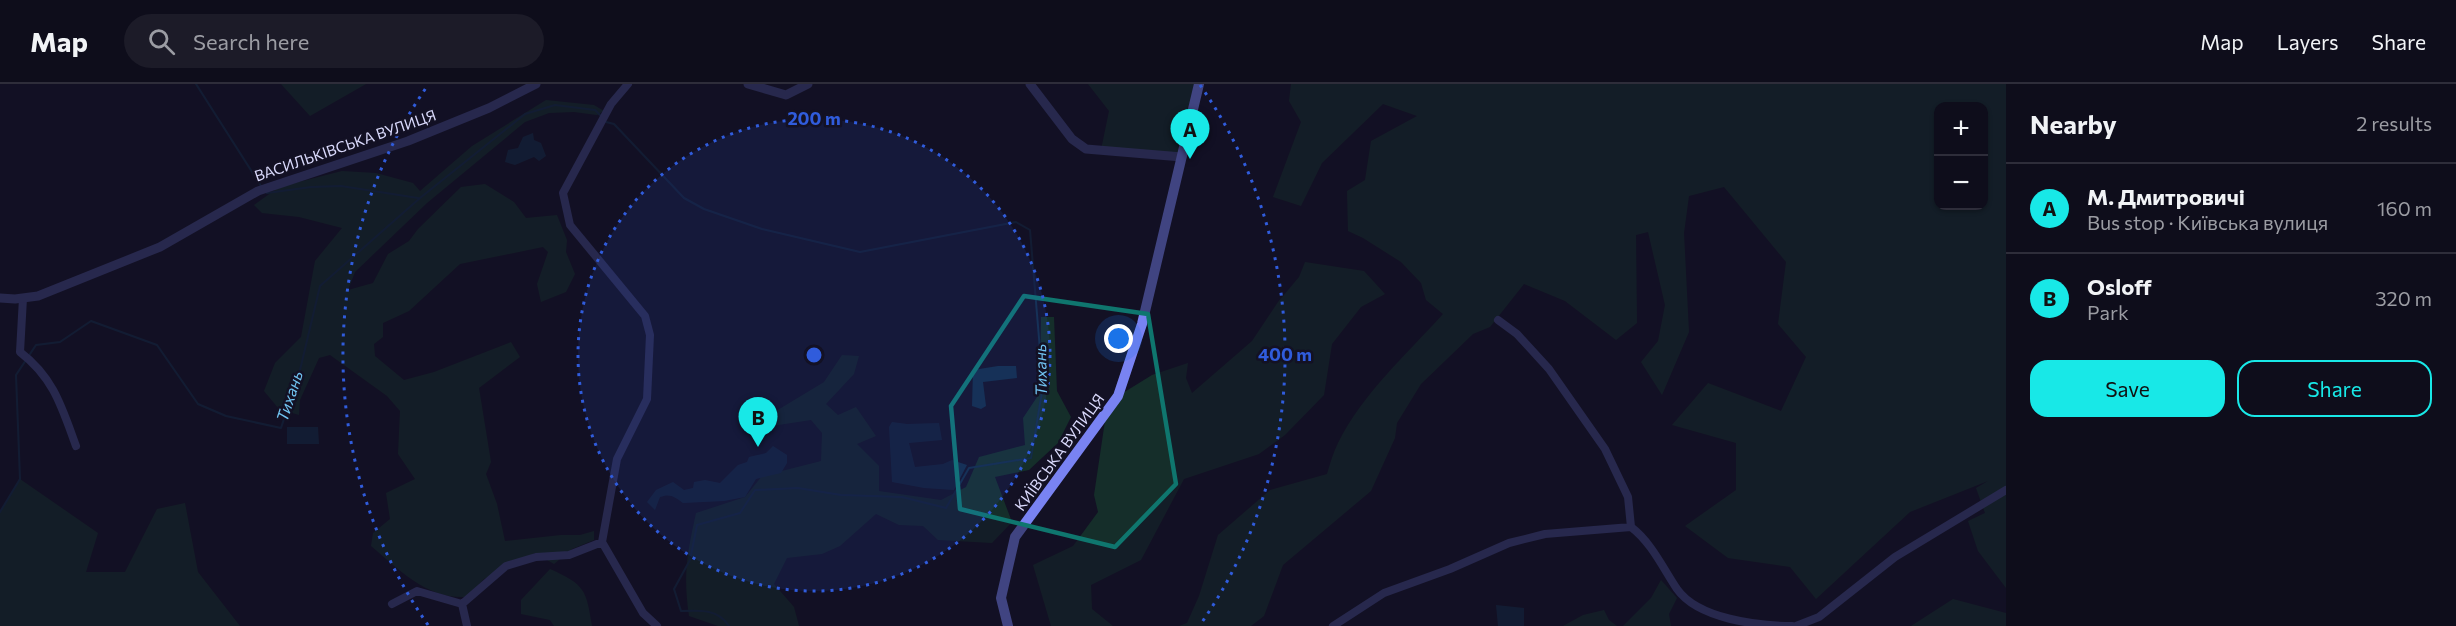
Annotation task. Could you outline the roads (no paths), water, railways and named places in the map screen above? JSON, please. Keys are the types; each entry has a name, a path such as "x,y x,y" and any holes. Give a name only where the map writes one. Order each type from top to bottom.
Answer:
{"main road":[{"name":"КИЇВСЬКА ВУЛИЦЯ","path":"1008,626 1001,598 1015,537 1118,396 1142,324 1199,84"}],"street":[{"name":"ВАСИЛЬКІВСЬКА ВУЛИЦЯ","path":"0,298 38,296 160,247 258,190 408,141 489,108 536,84"},
{"path":"628,84 611,104 563,193 570,225 645,316 650,335 647,399 617,459 602,542 643,613 657,626"},
{"path":"748,84 786,95 808,84"},
{"path":"1030,84 1072,139 1086,149 1182,157"},
{"path":"23,298 20,352 37,365 58,396 76,446"},
{"path":"1498,320 1517,334 1549,369 1605,449 1628,497 1630,527"},
{"path":"1333,626 1384,593 1450,569 1509,543 1545,534 1630,527 1641,534 1679,592 1704,609 1727,619 1767,626 1794,626 1818,622 1895,557 2006,490"},
{"path":"462,604 506,566 536,557 569,555 602,542"},
{"path":"392,604 417,591 462,604"},
{"path":"462,604 467,626"}],"water":[{"path":"533,133 534,140 541,143 546,156 539,161 534,157 515,165 505,162 508,150 518,148 523,137"},
{"path":"1016,366 1017,378 983,382 986,406 981,409 972,406 973,370"},
{"path":"892,422 939,423 942,440 909,443 915,467 943,464 952,460 967,465 954,490 924,488 892,482 889,427"},
{"path":"287,427 318,427 319,444 287,444"},
{"path":"773,446 787,455 787,463 781,473 756,479 745,497 724,501 683,503 667,495 660,497 655,510 647,502 656,490 673,482 684,490 693,488 694,482 705,480 720,483 738,465 747,462 749,457 766,453"},
{"path":"1496,605 1524,608 1524,626 1498,626"}],"waterway":[{"path":"196,84 261,186"},
{"name":"Тихань","path":"0,512 20,479 16,375 36,345 60,342 91,321 157,345 198,404 226,416 281,428 300,370 320,286 420,198 525,114 555,105 595,110 601,116"},
{"name":"Тихань","path":"606,122 614,124 684,198 704,209 762,229 860,252 1016,222 1030,230 1043,386 1031,458 969,468 946,508 902,497 841,495 798,488 755,490 740,513 697,525 690,560 674,589 681,611 708,612 720,616 729,626"},
{"path":"267,193 311,187 341,186 418,198"}],"place":[{"name":"М. Дмитровичі","path":"1190,159"},
{"name":"Osloff","path":"758,447"}]}
